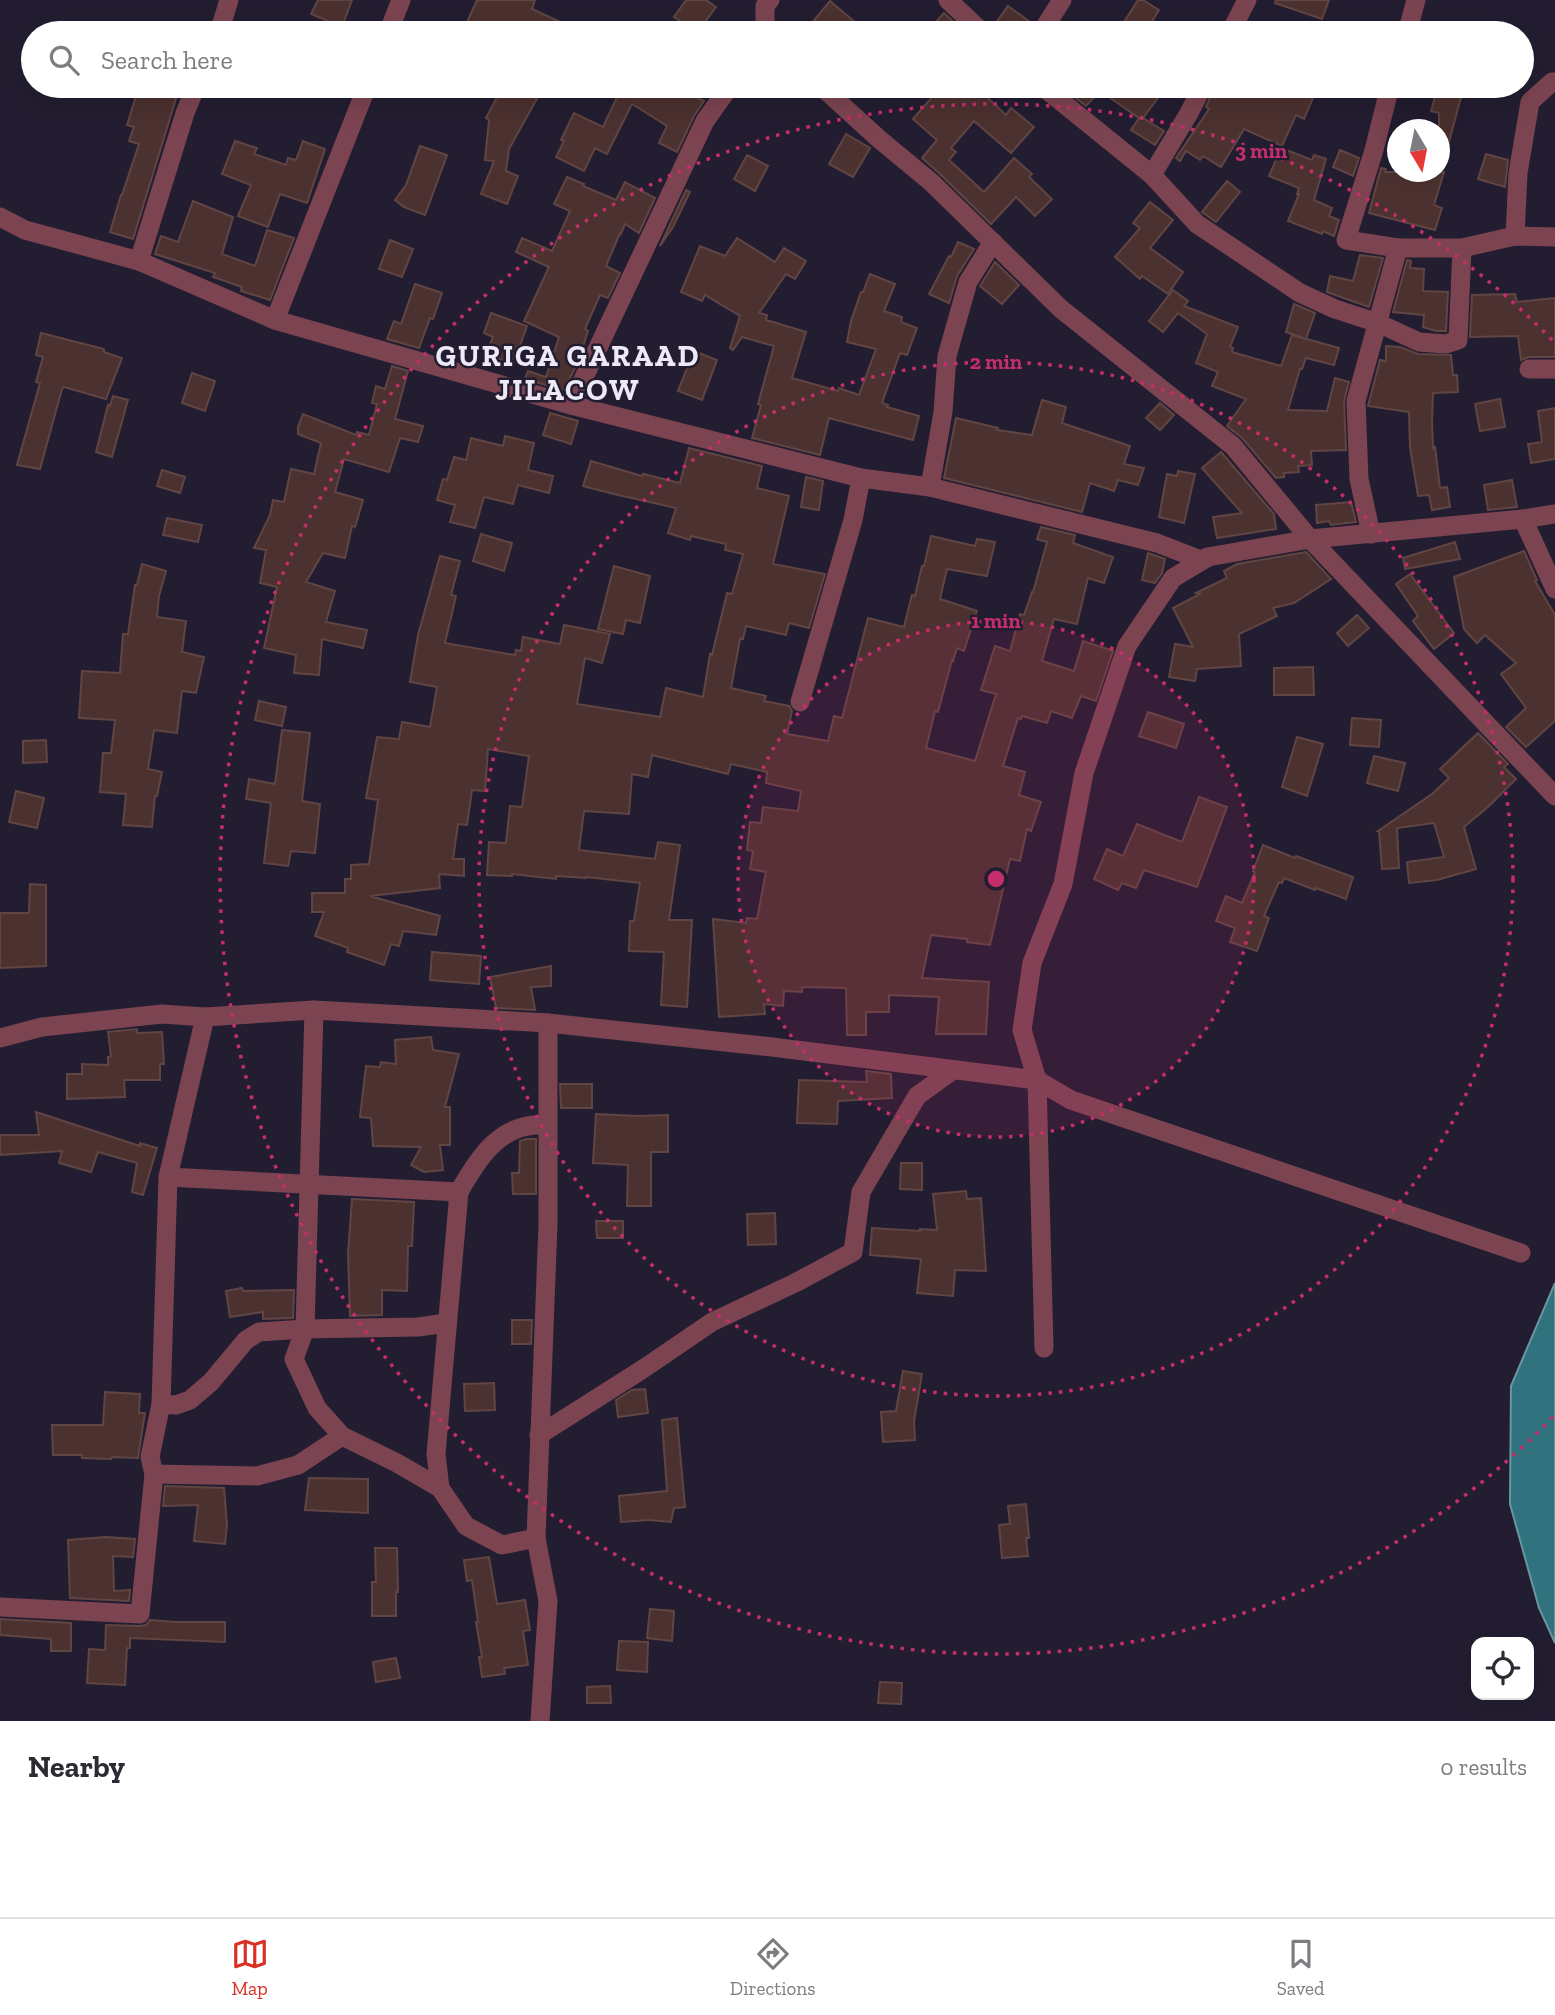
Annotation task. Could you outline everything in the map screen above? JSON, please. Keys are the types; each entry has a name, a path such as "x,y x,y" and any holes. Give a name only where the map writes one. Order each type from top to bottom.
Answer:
{"street":[{"path":"223,21 229,0"},
{"path":"393,21 401,0"},
{"path":"765,21 765,6 770,0"},
{"path":"948,0 971,21"},
{"path":"1049,21 1062,0"},
{"path":"1236,21 1247,0"},
{"path":"1410,21 1416,0"},
{"path":"1515,236 1518,173 1530,102 1555,82"},
{"path":"139,261 192,98"},
{"path":"275,320 362,98"},
{"path":"571,405 705,121 721,98"},
{"path":"834,98 931,182 1061,309 1233,446 1310,539 1555,796"},
{"path":"1057,98 1152,175 1197,224 1300,293 1419,342 1446,344 1458,340 1462,248"},
{"path":"1152,175 1196,98"},
{"path":"1387,98 1346,240 1398,248 1462,248 1515,236 1555,237"},
{"path":"0,217 25,230 139,261 275,320 571,405 861,478 930,487 1157,543 1201,560 1310,539 1555,514"},
{"path":"930,487 943,412 947,356 968,282 993,242"},
{"path":"1371,534 1359,479 1356,401 1398,248"},
{"path":"1529,369 1555,369"},
{"path":"800,702 853,520 861,478"},
{"path":"1523,519 1555,589"},
{"path":"1044,1348 1037,1080 1023,1030 1032,963 1063,884 1084,773 1127,646 1173,578 1208,557"},
{"path":"0,1038 42,1027 162,1014 205,1017 314,1010 548,1023 1037,1080 1071,1100 1521,1253"},
{"path":"314,1010 305,1329 294,1359 317,1408 342,1436 440,1488 466,1526 502,1545 536,1538"},
{"path":"0,1607 140,1614 154,1474 150,1457 161,1404 168,1177 205,1017"},
{"path":"540,1721 548,1601 536,1538 548,1224 548,1023"},
{"path":"539,1435 712,1322 795,1283 853,1251 861,1192 917,1096 953,1070"},
{"path":"440,1488 436,1454 459,1192 489,1146 508,1132 534,1124 547,1125"},
{"path":"168,1177 459,1192"},
{"path":"161,1404 176,1405 190,1400 211,1382 246,1340 259,1332 393,1328 447,1323"},
{"path":"154,1474 257,1476 298,1465 342,1436"}],"shaded area":[{"path":"1555,1283 1555,1643 1539,1608 1510,1504 1511,1386"}],"building":[{"path":"318,0 352,0 344,21 328,21 311,14"},
{"path":"477,0 535,0 532,9 558,21 467,21"},
{"path":"686,0 706,0 716,7 706,21 680,21 674,17"},
{"path":"1138,0 1143,0 1159,10 1152,21 1125,21"},
{"path":"1276,0 1329,0 1322,19 1275,3"},
{"path":"830,1 854,21 815,21"},
{"path":"1008,6 1029,21 997,21"},
{"path":"944,13 952,21 937,21"},
{"path":"135,98 176,98 133,239 110,232 139,144 129,141 134,127 127,125"},
{"path":"497,98 537,98 509,149 506,171 518,176 507,204 481,194 494,161 485,160 489,120 486,118"},
{"path":"617,98 698,98 704,101 677,152 659,143 667,126 632,104 607,154 595,148 584,171 556,157 574,113 603,127"},
{"path":"931,98 988,98 1006,115 1011,108 1034,127 1011,153 974,121 951,148 956,152 949,160 984,192 1014,158 1032,174 1029,177 1052,199 1035,216 1016,197 991,224 922,158 937,140 913,119"},
{"path":"1076,98 1093,98 1086,106"},
{"path":"1110,98 1158,98 1143,118 1164,131 1155,145 1131,130 1139,118"},
{"path":"1210,98 1313,98 1304,119 1296,115 1282,146 1244,129 1221,167 1203,156 1200,160 1186,151 1180,161 1176,158 1209,109 1206,107"},
{"path":"1435,98 1461,98 1450,138 1450,119 1439,119 1439,113 1431,111"},
{"path":"846,134 870,148 853,177 829,164"},
{"path":"235,141 257,148 254,154 286,165 288,158 296,160 303,141 325,149 307,203 280,194 268,227 238,216 251,185 222,174"},
{"path":"420,146 447,155 425,215 404,207 395,200 406,185"},
{"path":"1281,148 1312,160 1314,155 1326,159 1314,200 1332,208 1329,216 1339,220 1334,236 1288,221 1299,188 1269,176"},
{"path":"1340,150 1359,158 1353,176 1333,167"},
{"path":"1486,154 1508,160 1505,187 1478,179"},
{"path":"747,155 768,166 755,191 734,179"},
{"path":"1381,168 1386,169 1387,182 1441,182 1434,205 1442,208 1435,230 1369,213"},
{"path":"567,177 616,200 625,182 655,198 639,233 625,224 620,233 606,266 620,273 608,298 600,295 585,329 588,331 578,362 564,390 525,379 528,371 546,377 559,337 524,321 549,267 516,252 522,238 552,251 570,211 554,204"},
{"path":"1227,181 1240,192 1216,222 1202,212"},
{"path":"686,190 690,192 673,227 660,246"},
{"path":"193,201 233,217 222,254 255,266 267,230 294,238 270,300 241,291 242,287 213,277 215,273 155,254 161,236 178,242"},
{"path":"1150,202 1173,220 1150,248 1183,272 1168,294 1142,276 1140,279 1115,257 1140,228 1133,223"},
{"path":"737,238 775,262 784,248 806,261 795,279 786,274 759,313 767,315 766,320 806,332 792,378 859,395 876,349 847,342 851,321 870,274 895,284 884,311 902,317 901,322 917,328 907,355 900,353 882,403 888,405 887,407 919,416 913,440 829,418 820,455 752,438 774,346 742,337 733,350 730,348 740,316 705,295 702,301 681,292 700,246 725,256"},
{"path":"390,240 413,249 402,277 379,269"},
{"path":"958,242 974,249 957,276 949,303 929,294"},
{"path":"1360,255 1383,258 1369,307 1327,292 1330,276 1353,281"},
{"path":"1407,260 1411,261 1410,268 1424,269 1423,291 1448,292 1446,331 1423,327 1424,315 1393,312"},
{"path":"995,262 1019,285 1002,304 980,286"},
{"path":"415,284 442,293 419,348 387,339 394,321 401,324"},
{"path":"1173,290 1188,301 1184,306 1238,327 1230,347 1233,348 1232,352 1281,366 1292,335 1339,348 1334,365 1306,358 1288,410 1327,411 1335,378 1349,382 1344,401 1346,450 1311,451 1312,465 1298,466 1299,472 1284,473 1284,477 1276,478 1242,438 1227,426 1246,399 1212,386 1218,372 1196,363 1207,334 1178,313 1163,332 1149,321"},
{"path":"1515,294 1517,302 1555,298 1555,357 1529,357 1521,360 1518,336 1470,337 1472,295"},
{"path":"1294,304 1315,313 1306,339 1286,332"},
{"path":"491,313 527,326 513,365 486,354 493,337 484,333"},
{"path":"41,333 104,349 104,352 122,358 106,399 64,387 62,389 40,469 17,465 40,383 36,382 43,357 36,355"},
{"path":"1386,346 1400,347 1418,354 1451,355 1453,375 1457,375 1458,392 1433,393 1432,421 1433,448 1435,447 1440,488 1447,487 1450,507 1432,510 1429,495 1418,496 1410,447 1409,412 1368,406 1380,360 1386,361"},
{"path":"694,351 717,360 702,400 678,391"},
{"path":"392,366 408,371 395,419 423,426 418,442 400,438 389,472 344,459 335,492 363,500 355,527 352,526 345,558 323,553 306,582 335,591 326,622 367,630 363,648 322,639 319,675 294,673 296,655 264,648 277,587 260,583 266,550 254,548 270,515 273,500 284,502 291,469 314,474 321,443 298,434 303,414 356,435 357,432 369,435 377,404 372,403 376,386 385,389"},
{"path":"192,373 215,381 205,411 182,403"},
{"path":"113,396 128,400 112,457 96,452 108,405 110,406"},
{"path":"1500,399 1505,427 1480,431 1475,404"},
{"path":"1042,400 1066,407 1062,423 1130,446 1124,464 1144,468 1138,485 1118,480 1114,491 1090,483 1082,512 944,478 956,418 998,428 997,430 1032,435"},
{"path":"1160,403 1174,415 1160,430 1146,418"},
{"path":"1555,408 1555,459 1531,463 1528,444 1542,442 1538,411"},
{"path":"550,413 578,421 571,444 543,435"},
{"path":"505,436 534,443 528,470 553,476 549,493 518,485 513,504 484,497 475,528 450,522 455,505 437,500 443,479 447,480 454,457 466,460 471,438 503,446"},
{"path":"689,448 762,466 757,488 789,496 773,564 825,574 809,628 789,623 786,635 746,626 743,639 740,639 731,688 766,696 764,701 789,706 792,711 787,734 828,741 834,716 842,718 868,618 904,627 931,536 975,546 977,539 995,542 987,576 947,569 940,599 977,611 964,651 957,648 952,660 926,748 975,761 996,694 981,690 995,646 1010,651 1020,614 1024,615 1033,592 1047,542 1037,539 1041,527 1075,535 1073,543 1113,557 1104,583 1088,578 1077,624 1054,619 1042,661 1074,671 1083,641 1113,651 1096,701 1081,696 1072,718 1051,711 1047,723 1022,716 1021,719 1018,718 1003,766 1025,772 1019,795 1041,802 1031,831 1027,829 1020,861 1010,859 990,945 931,935 922,978 989,982 986,1034 936,1034 939,997 889,995 889,1012 866,1012 866,1035 847,1035 846,988 802,987 802,992 784,991 783,1006 764,1004 765,1014 719,1017 713,919 746,923 747,918 757,919 766,872 750,869 753,851 747,850 750,822 761,823 763,807 798,811 801,791 766,783 767,772 731,764 728,774 652,755 648,777 632,774 629,814 584,811 579,850 655,859 658,842 680,845 669,920 692,920 687,1007 661,1005 664,952 629,951 630,921 634,921 640,883 586,877 556,876 556,879 512,874 487,875 489,842 506,843 510,806 522,807 529,756 488,749 485,791 472,790 467,825 458,824 453,859 464,859 464,876 439,874 440,888 370,896 440,916 436,935 403,931 399,946 391,944 384,965 347,952 348,948 315,936 324,912 312,912 312,893 345,893 345,879 351,879 351,865 369,864 378,800 366,798 377,737 399,739 402,722 430,727 437,687 410,682 418,635 440,556 460,561 451,595 456,596 445,643 515,655 516,650 521,651 523,637 560,644 564,625 610,634 602,663 585,658 577,704 660,717 666,688 703,697 710,654 712,655 727,593 732,594 743,554 725,550 726,544 691,536 690,540 668,533 676,508 583,486 591,461 642,476 643,474 680,483"},
{"path":"1221,452 1274,514 1276,529 1217,538 1213,517 1242,513 1202,468"},
{"path":"162,470 185,477 180,493 157,486"},
{"path":"1178,471 1195,474 1184,523 1159,517 1167,474 1177,476"},
{"path":"806,477 823,481 819,510 801,507"},
{"path":"1512,480 1517,507 1488,510 1484,485"},
{"path":"1351,502 1356,522 1331,525 1329,521 1317,523 1316,505"},
{"path":"167,518 202,525 198,542 163,535"},
{"path":"481,534 512,543 504,571 473,561"},
{"path":"1455,542 1460,559 1405,569 1403,558"},
{"path":"1524,551 1537,580 1535,581 1555,615 1555,721 1526,747 1506,727 1526,708 1501,674 1516,663 1485,635 1477,643 1464,629 1454,577"},
{"path":"1306,552 1331,579 1294,603 1273,608 1277,616 1239,634 1241,666 1197,669 1195,681 1169,677 1175,644 1193,647 1173,608 1227,578 1224,571 1237,564"},
{"path":"1148,553 1165,559 1162,573 1155,583 1142,580"},
{"path":"142,564 166,571 157,617 186,621 182,652 204,657 196,693 182,691 177,733 154,730 148,769 162,772 155,796 152,827 123,825 126,794 100,792 103,753 111,753 115,720 79,718 82,671 120,673 123,634 128,634 135,585"},
{"path":"614,566 650,576 640,623 626,620 623,634 598,629"},
{"path":"1410,574 1454,633 1434,649 1413,621 1418,616 1396,584"},
{"path":"1357,615 1369,628 1348,646 1337,633"},
{"path":"1313,667 1314,695 1274,695 1274,668"},
{"path":"259,701 286,707 282,726 255,720"},
{"path":"1148,712 1184,724 1176,748 1139,736"},
{"path":"1352,718 1381,720 1379,747 1350,745"},
{"path":"282,730 310,733 302,801 320,804 315,853 291,851 288,866 264,863 271,803 246,799 249,779 275,784"},
{"path":"1478,733 1508,764 1504,767 1516,779 1464,827 1476,869 1437,880 1409,883 1407,862 1444,857 1434,823 1397,828 1399,868 1382,869 1378,831 1432,794 1449,778 1440,769"},
{"path":"1297,737 1323,744 1307,796 1282,787"},
{"path":"46,740 47,762 23,763 23,741"},
{"path":"1374,756 1405,763 1398,791 1367,783"},
{"path":"16,791 44,798 37,828 9,822"},
{"path":"1199,797 1227,807 1197,887 1144,870 1136,888 1122,883 1118,890 1094,879 1107,849 1123,856 1137,824 1182,842"},
{"path":"1263,845 1353,877 1346,899 1284,878 1282,883 1279,882 1264,916 1269,918 1257,951 1230,942 1235,928 1216,921 1226,896 1242,903"},
{"path":"30,884 46,885 46,966 0,968 0,913 29,913"},
{"path":"432,952 481,956 479,984 430,980"},
{"path":"551,966 551,986 531,987 535,1010 496,1008 490,977"},
{"path":"137,1029 137,1033 162,1032 164,1064 160,1064 160,1080 124,1080 125,1097 67,1099 67,1074 82,1074 82,1064 108,1065 108,1057 111,1056 108,1032"},
{"path":"431,1037 433,1050 459,1054 445,1107 450,1107 450,1145 440,1145 443,1170 424,1172 411,1165 421,1147 373,1146 371,1118 360,1117 366,1066 380,1067 381,1062 396,1064 395,1040"},
{"path":"866,1071 891,1074 892,1098 838,1101 837,1124 797,1123 799,1080 867,1082"},
{"path":"560,1084 592,1084 592,1108 561,1108"},
{"path":"36,1112 140,1146 140,1143 157,1148 143,1195 132,1192 137,1163 98,1152 91,1172 59,1163 62,1151 0,1155 0,1135 39,1135"},
{"path":"596,1114 668,1115 668,1152 651,1152 651,1206 627,1206 628,1165 593,1163"},
{"path":"536,1139 536,1194 513,1194 512,1173 519,1173 520,1141"},
{"path":"901,1163 922,1163 922,1190 900,1189"},
{"path":"966,1191 967,1199 981,1198 986,1271 955,1270 953,1296 917,1293 921,1259 870,1255 872,1228 937,1230 933,1194"},
{"path":"352,1199 414,1202 412,1246 408,1246 407,1291 382,1290 382,1315 350,1316 348,1254"},
{"path":"775,1213 776,1244 748,1245 747,1214"},
{"path":"596,1221 623,1221 623,1238 597,1238"},
{"path":"242,1288 243,1291 294,1290 293,1318 263,1319 263,1312 230,1317 226,1291"},
{"path":"512,1320 532,1320 531,1344 512,1344"},
{"path":"903,1371 922,1374 914,1421 915,1440 883,1442 881,1412 896,1411"},
{"path":"494,1383 495,1410 465,1411 464,1384"},
{"path":"645,1389 648,1413 618,1417 616,1400 632,1390"},
{"path":"105,1392 140,1394 139,1413 145,1413 138,1458 53,1455 52,1425 103,1425"},
{"path":"677,1418 685,1507 674,1508 671,1522 621,1522 619,1496 667,1491 662,1420"},
{"path":"309,1478 368,1479 368,1513 305,1510"},
{"path":"165,1486 224,1488 227,1525 225,1544 194,1541 198,1505 163,1506"},
{"path":"1026,1504 1028,1556 1002,1558 999,1525 1010,1524 1008,1506"},
{"path":"106,1537 135,1539 133,1557 113,1556 114,1591 130,1590 129,1601 70,1598 68,1540"},
{"path":"375,1548 397,1548 396,1616 372,1616 372,1582 376,1582"},
{"path":"489,1557 497,1604 525,1600 530,1630 523,1631 528,1665 504,1668 505,1674 482,1677 472,1580 467,1581 464,1560"},
{"path":"650,1609 674,1611 672,1641 647,1638"},
{"path":"0,1619 71,1623 71,1651 51,1651 51,1639 0,1635"},
{"path":"150,1620 225,1622 225,1642 130,1638 125,1685 87,1683 89,1649 105,1650 106,1625 140,1626 146,1625"},
{"path":"619,1641 648,1642 647,1672 617,1670"},
{"path":"396,1658 400,1678 376,1682 373,1662"},
{"path":"880,1682 902,1683 901,1704 878,1703"},
{"path":"610,1686 611,1703 587,1703 587,1687"}],"district":[{"name":"GURIGA GARAAD JILACOW","path":"568,373"}]}
